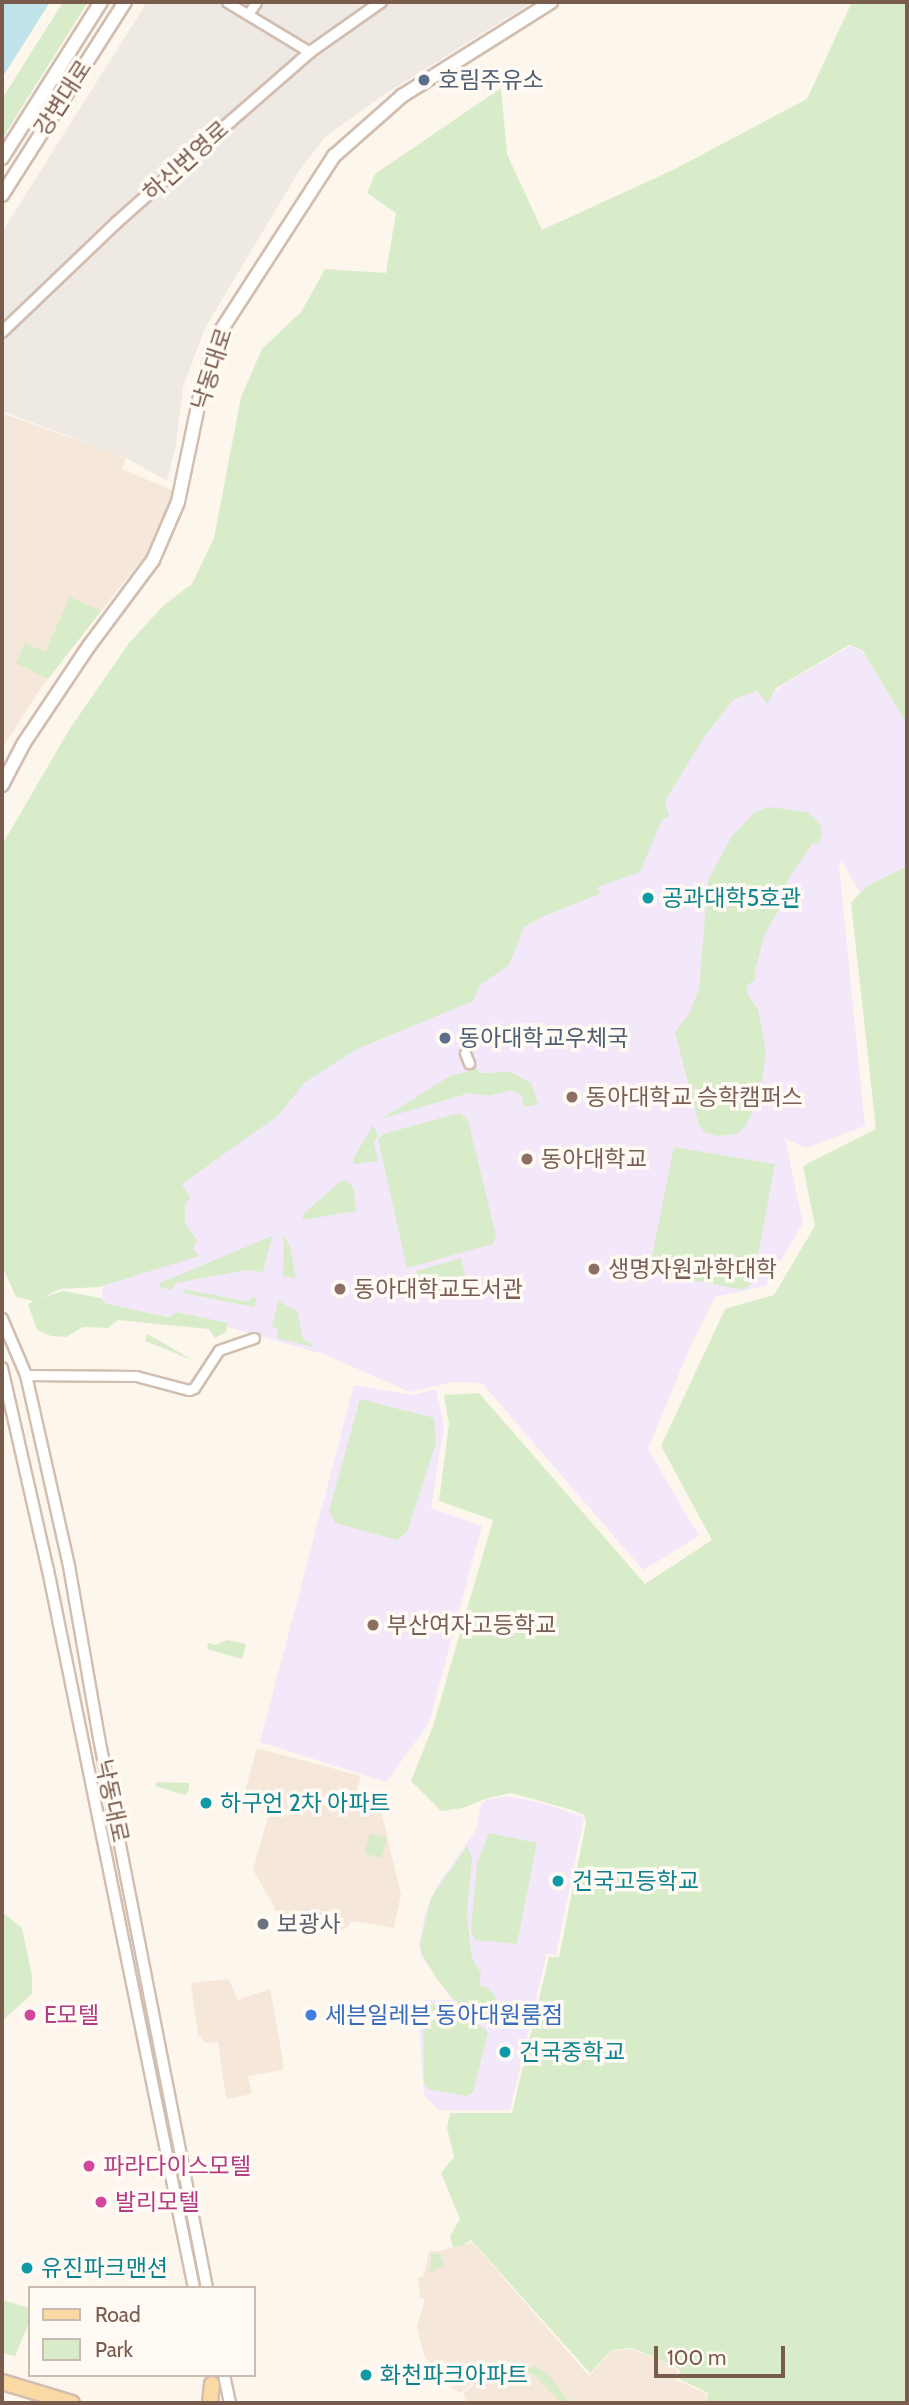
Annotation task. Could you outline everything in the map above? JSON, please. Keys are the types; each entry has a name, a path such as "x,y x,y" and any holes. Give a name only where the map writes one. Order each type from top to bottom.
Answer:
{"main road":[{"name":"강변대로","path":"2,158 101,2"},
{"name":"강변대로","path":"2,194 125,2"},
{"name":"낙동대로","path":"2,785 24,743 82,657 153,560 178,502 202,387 220,332 334,156 402,96 551,2"},
{"path":"210,2403 215,2378"},
{"path":"2,2382 72,2403"}],"street":[{"path":"227,2 310,52"},
{"path":"248,14 256,2"},
{"name":"하신번영로","path":"2,332 116,223 310,52 381,2"},
{"path":"465,1052 469,1063"},
{"name":"낙동대로","path":"2,1319 26,1375 69,1566 104,1762 207,2286"},
{"path":"7,1382 26,1375 136,1376 189,1390 194,1388 219,1350 254,1339"},
{"name":"낙동대로","path":"2,1368 178,2195 194,2286"},
{"path":"87,1764 104,1762"},
{"path":"215,2378 216,2403"},
{"path":"215,2378 230,2403"}],"shaded area":[{"path":"147,2 533,2 382,96 325,137 299,171 205,328 183,387 176,444 167,481 126,458 2,411 2,232"},
{"path":"2,413 126,458 122,469 174,491 147,553 42,686 2,749"},
{"name":"동아대학교 승학캠퍼스","path":"850,646 862,651 907,724 907,865 895,873 896,879 862,895 842,862 839,863 865,1126 806,1148 785,1138 803,1223 766,1286 715,1297 691,1345 648,1449 699,1536 643,1570 482,1383 452,1382 410,1392 323,1354 228,1327 108,1305 102,1298 108,1236 663,798 703,734 734,696 757,688 766,700 781,686"},
{"name":"부산여자고등학교","path":"354,1385 412,1395 436,1389 444,1426 431,1508 482,1526 429,1723 386,1782 260,1742"},
{"path":"257,1748 361,1776 356,1794 363,1807 381,1811 401,1894 394,1928 351,1921 348,1927 338,1931 314,1929 312,1936 280,1931 275,1908 253,1870 270,1810 244,1802 243,1799"},
{"path":"508,1796 542,1803 584,1817 556,1956 547,1953 510,2110 439,2110 424,2095 419,2025 423,2000 452,2000 421,1955 419,1944 426,1910 437,1886 476,1830 481,1805 485,1800"},
{"path":"229,1979 238,2000 270,1989 284,2066 282,2070 248,2076 252,2094 226,2099 218,2042 204,2043 202,2037 198,2036 191,1983"},
{"path":"472,2242 589,2376 612,2351 632,2349 671,2364 678,2371 675,2379 707,2394 705,2403 468,2403 463,2394 480,2379 513,2379 522,2374 479,2378 461,2393 451,2387 424,2356 417,2326 425,2299 420,2298 418,2278 424,2276 429,2251 440,2251"}],"green space":[{"path":"63,2 88,2 2,139 2,99"},
{"path":"852,2 907,2 907,724 862,650 849,645 776,688 767,704 757,691 734,699 704,737 665,801 669,817 662,819 640,872 598,887 600,894 544,916 524,927 509,965 480,985 473,1001 355,1050 304,1083 279,1115 182,1184 190,1198 185,1204 185,1223 197,1240 193,1249 199,1256 99,1287 60,1289 42,1298 63,1291 101,1298 107,1304 169,1317 177,1312 228,1323 226,1332 215,1338 209,1329 118,1320 108,1328 83,1327 66,1337 51,1336 37,1330 28,1304 33,1301 16,1297 2,1266 2,845 69,730 129,643 164,605 192,584 214,538 241,397 262,349 301,312 325,269 386,273 396,213 367,193 375,174 501,88 507,154 542,230 673,170 807,99"},
{"path":"70,597 101,611 48,679 16,663 25,643 45,652"},
{"path":"768,807 808,812 820,824 822,834 819,843 812,844 787,881 786,897 765,934 755,970 756,980 747,985 747,993 758,1009 766,1052 761,1089 747,1124 738,1134 718,1136 705,1133 699,1125 675,1032 689,1014 699,989 708,880 732,836 755,812"},
{"path":"907,866 907,2403 706,2403 708,2393 677,2378 680,2371 671,2364 632,2348 612,2350 590,2373 471,2240 461,2246 453,2247 452,2244 450,2236 460,2219 441,2173 454,2157 447,2128 450,2113 512,2113 549,1957 559,1957 586,1823 584,1815 572,1810 511,1793 463,1808 441,1811 411,1781 433,1726 493,1520 439,1501 449,1424 444,1395 479,1393 645,1584 712,1540 661,1446 725,1309 774,1295 815,1226 803,1166 876,1129 851,903 867,886"},
{"path":"476,1069 481,1073 511,1072 531,1083 538,1104 524,1107 522,1096 512,1090 489,1096 469,1093 381,1119 450,1076"},
{"path":"460,1113 468,1120 496,1236 493,1244 407,1268 378,1139 383,1134"},
{"path":"373,1125 378,1135 374,1143 378,1161 354,1164 353,1159"},
{"path":"674,1147 775,1164 753,1282 744,1290 649,1272"},
{"path":"347,1180 354,1189 356,1211 303,1220 303,1214 340,1182"},
{"path":"284,1235 290,1247 296,1279 283,1276"},
{"path":"272,1236 263,1272 246,1270 176,1283 172,1290 159,1287 160,1283"},
{"path":"461,1258 468,1287 423,1296 416,1271"},
{"path":"184,1289 249,1302 252,1297 257,1298 254,1307 183,1293"},
{"path":"278,1301 297,1311 303,1339 311,1343 312,1347 277,1338 278,1329 272,1327"},
{"path":"147,1334 167,1345 192,1360 145,1341"},
{"path":"360,1399 434,1418 436,1443 407,1532 397,1540 335,1523 329,1511"},
{"path":"227,1640 246,1644 242,1659 207,1649 208,1643 216,1645"},
{"path":"157,1782 189,1783 189,1790 185,1795 155,1786"},
{"path":"370,1833 387,1838 382,1858 364,1853"},
{"path":"489,1833 537,1843 517,1944 475,1940 471,1930 477,1863"},
{"path":"467,1846 472,1856 467,1914 472,1959 481,1973 479,1985 488,1988 496,1997 501,2016 492,2027 466,2014 488,2032 473,2093 466,2096 428,2089 424,2084 423,2006 450,2002 463,2011 437,1979 422,1955 420,1944 431,1898"},
{"path":"2,1912 22,1928 32,1976 32,1994 2,2021"},
{"path":"439,2253 444,2265 429,2273 432,2254"},
{"path":"2,2300 28,2307 28,2325 15,2356 2,2353"},
{"path":"534,2366 548,2374 570,2403 562,2403 532,2373 514,2378 514,2374"}],"water":[{"path":"2,2 50,2 2,78"}],"place":[{"name":"호림주유소","path":"424,80"},
{"name":"공과대학5호관","path":"648,898"},
{"name":"동아대학교우체국","path":"445,1038"},
{"name":"동아대학교 승학캠퍼스","path":"572,1097"},
{"name":"동아대학교","path":"527,1159"},
{"name":"생명자원과학대학","path":"594,1269"},
{"name":"동아대학교도서관","path":"340,1289"},
{"name":"부산여자고등학교","path":"373,1625"},
{"name":"하구언 2차 아파트","path":"206,1803"},
{"name":"건국고등학교","path":"558,1881"},
{"name":"보광사","path":"263,1924"},
{"name":"E모텔","path":"30,2015"},
{"name":"세븐일레븐 동아대원룸점","path":"311,2015"},
{"name":"건국중학교","path":"505,2052"},
{"name":"파라다이스모텔","path":"89,2166"},
{"name":"발리모텔","path":"101,2202"},
{"name":"유진파크맨션","path":"27,2268"},
{"name":"화천파크아파트","path":"366,2375"}]}
